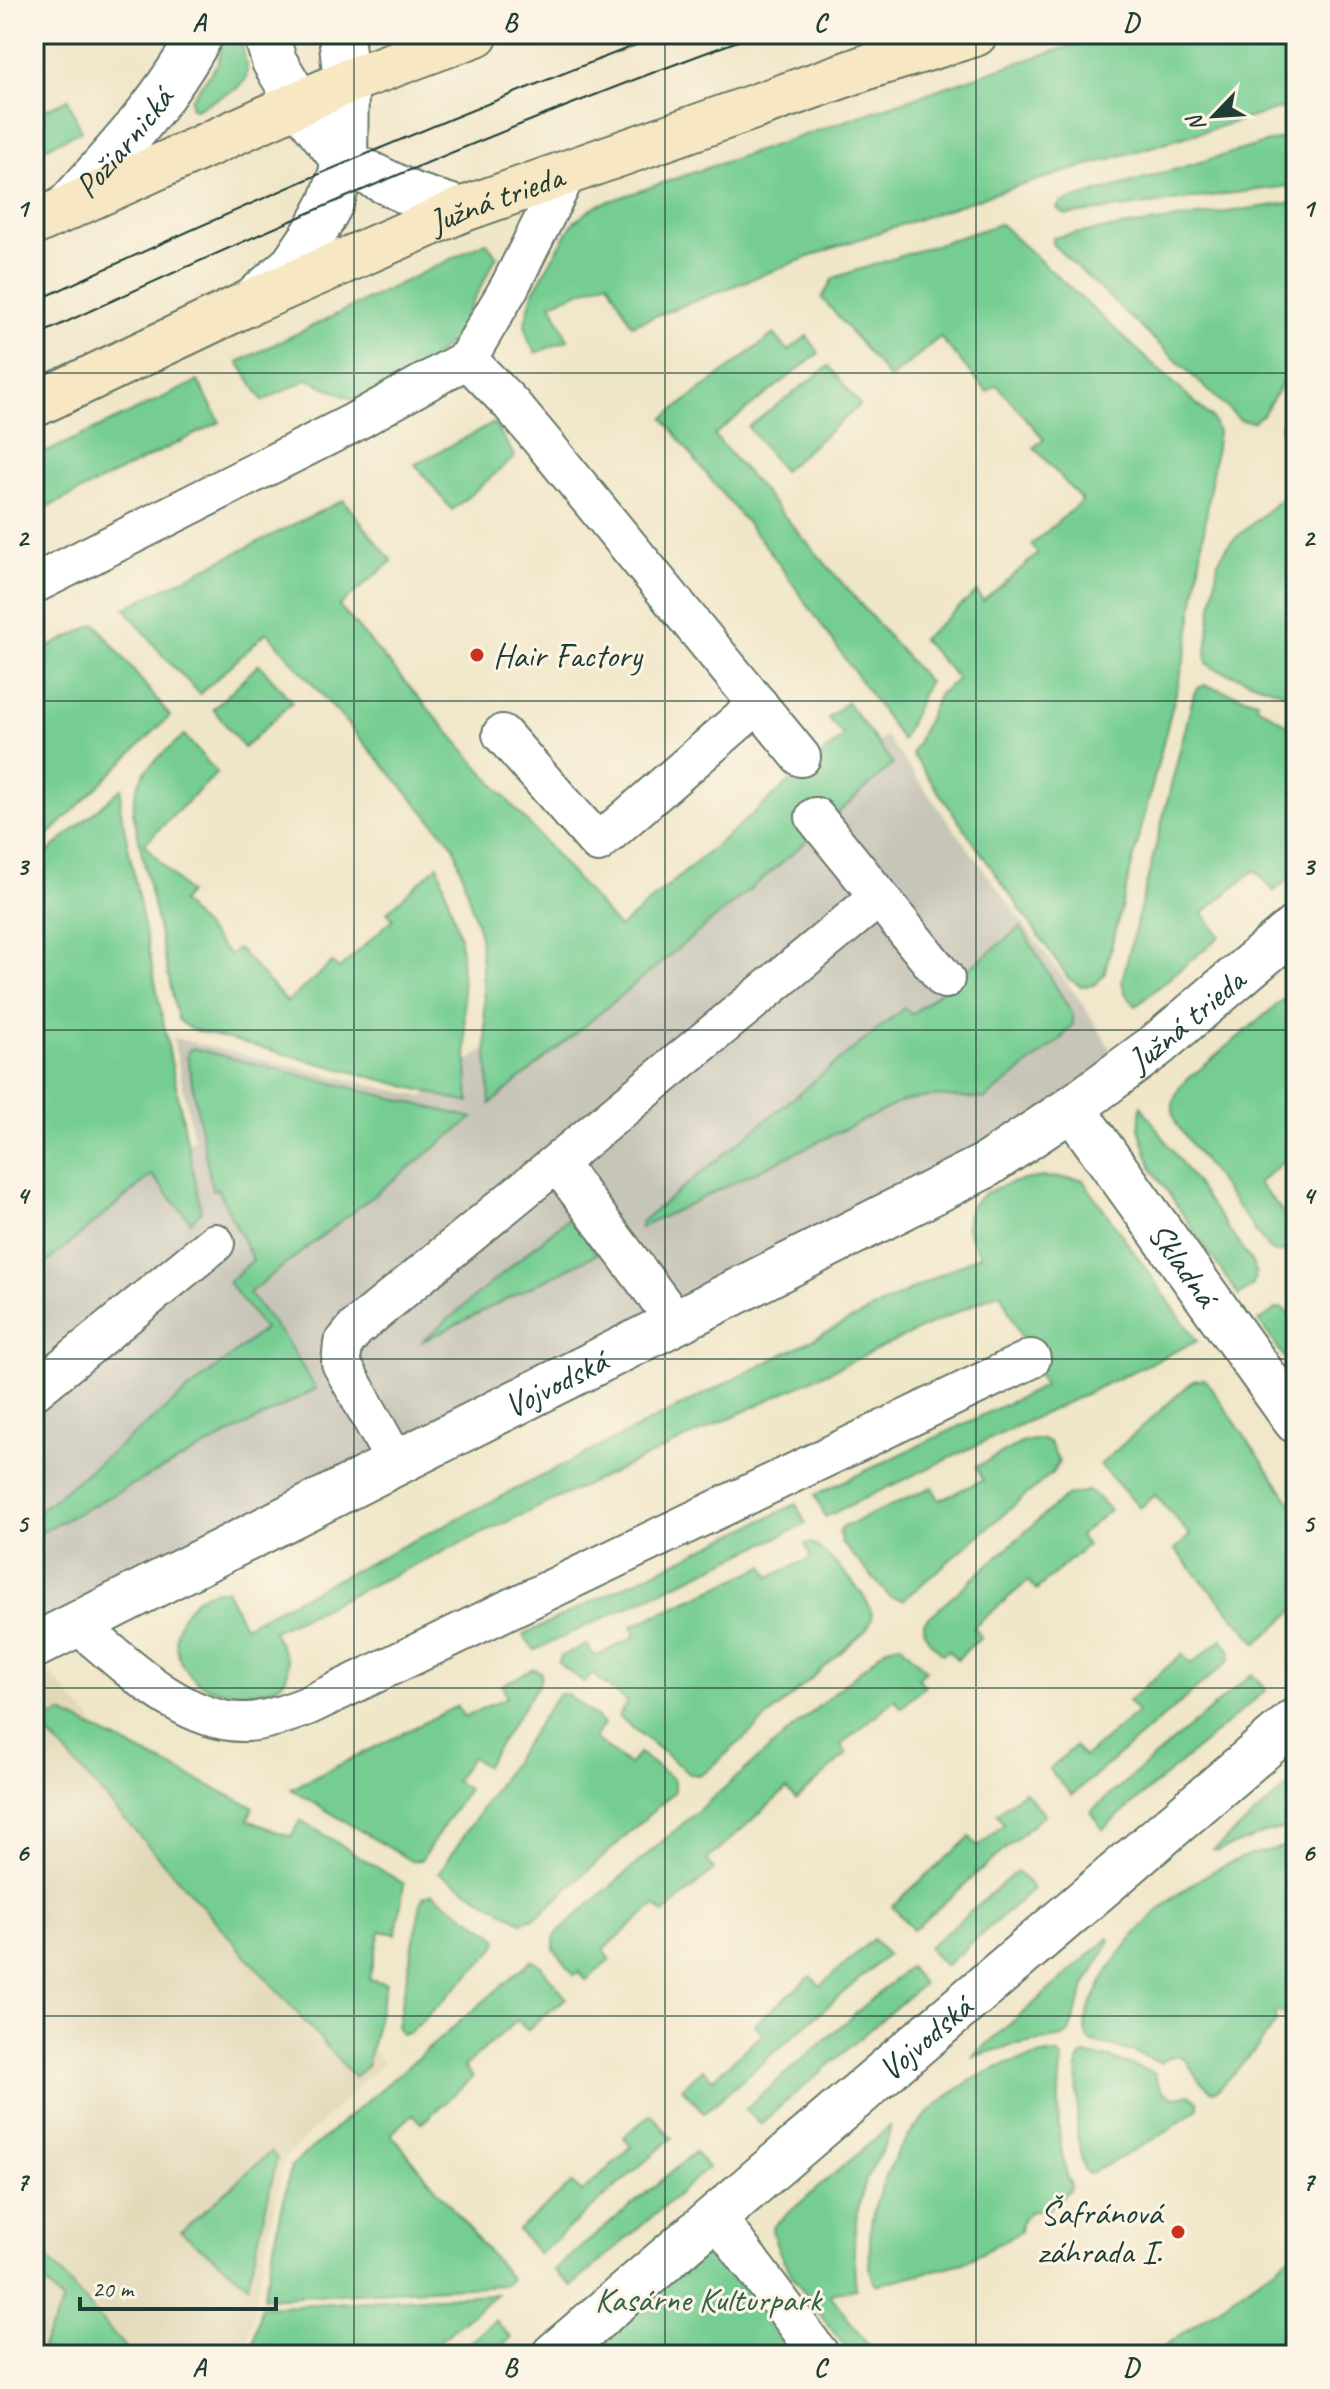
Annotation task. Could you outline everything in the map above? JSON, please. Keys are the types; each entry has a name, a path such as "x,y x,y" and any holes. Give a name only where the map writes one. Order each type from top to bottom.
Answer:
{"street":[{"name":"Požiarnická","path":"50,215 118,151 171,84 201,34"},
{"path":"266,34 274,61 299,103 345,162 413,195 461,210"},
{"path":"253,301 293,265 307,244 331,203 345,162 346,82 341,34"},
{"path":"50,215 346,82 476,34"},
{"name":"Južná trieda","path":"34,405 253,301 461,210 870,66 975,34"},
{"name":"Južná trieda","path":"1072,1108 1157,1045 1296,927"},
{"name":"Vojvodská","path":"34,1646 985,1166 1072,1108"},
{"name":"Skladná","path":"1072,1108 1296,1421"},
{"name":"Vojvodská","path":"554,2355 1296,1720"}],"lane":[{"path":"34,584 351,424 467,359 509,288 568,171"},
{"path":"467,359 511,404 801,757"},
{"path":"502,734 598,843 758,704"},
{"path":"815,817 945,979"},
{"path":"396,1463 341,1363 343,1344 356,1328 879,897"},
{"path":"558,1164 676,1322"},
{"path":"34,1391 215,1243"},
{"path":"77,1624 139,1676 200,1713 247,1722 279,1716 305,1707 1031,1359"},
{"path":"717,2218 820,2355"}],"shaded area":[{"path":"886,736 1086,1009 1123,1070 34,1646 34,1273 194,1139 173,1038 423,1097"},
{"path":"34,1654 383,2062 285,2157 244,2355 34,2355"}],"green space":[{"path":"224,34 240,34 247,68 246,79 236,89 196,109 191,108 191,99 218,63"},
{"path":"1109,34 1296,34 1296,104 998,192 830,249 632,325 608,281 551,303 568,340 536,353 528,339 525,323 533,292 573,223 595,206"},
{"path":"68,99 81,131 34,153 34,115"},
{"path":"1296,134 1296,185 1066,215 1057,208 1060,203"},
{"path":"1296,202 1296,362 1263,414 1253,422 1240,420 1052,244 1053,238 1066,235"},
{"path":"1000,224 1213,419 1218,432 1188,645 1104,975 1095,985 1081,986 1069,979 912,754 939,694 958,679 922,639 977,592 983,601 1038,554 1031,545 1082,501 1034,447 1044,439 997,385 987,392 940,337 890,379 822,298 833,278"},
{"path":"486,242 497,256 452,341 423,367 356,401 308,379 263,401 238,362"},
{"path":"774,334 788,351 807,336 819,353 714,435 928,682 902,740 769,550 664,418"},
{"path":"829,366 860,405 783,471 748,427"},
{"path":"198,381 220,422 34,514 34,458"},
{"path":"1296,398 1296,449 1283,437 1281,425"},
{"path":"494,423 515,457 452,510 415,464"},
{"path":"1296,486 1296,697 1213,668 1207,663 1206,653 1218,561 1230,543"},
{"path":"343,500 392,561 339,606 619,928 844,736 828,718 847,702 893,764 784,861 490,1104 480,936 454,846 267,632 200,694 164,657 125,608"},
{"path":"96,624 170,716 34,849 34,654"},
{"path":"259,664 292,702 244,748 213,709"},
{"path":"1205,685 1257,701 1256,705 1296,730 1296,872 1274,891 1255,870 1203,913 1220,936 1136,1006 1125,993 1122,981 1194,694"},
{"path":"184,735 217,773 144,844 188,893 181,902 229,955 238,948 287,1002 332,963 339,969 393,919 387,912 438,865 460,937 469,1103 191,1029 178,1020 133,812 137,786 142,776"},
{"path":"122,788 120,806 201,1211 191,1222 152,1175 34,1273 34,864"},
{"path":"1021,927 1073,1015 1073,1024 1060,1040 985,1099 933,1096 903,1101 640,1228 642,1221 904,1008 912,1014"},
{"path":"1296,989 1296,1151 1258,1183 1296,1227 1296,1244 1289,1250 1277,1253 1268,1248 1177,1125 1173,1105 1181,1085"},
{"path":"192,1048 473,1118 249,1293 286,1340 316,1389 34,1536 34,1515 264,1329 228,1282 253,1260 217,1188 212,1190 187,1055"},
{"path":"1141,1106 1253,1264 1256,1273 1253,1285 1239,1296 1152,1169 1139,1129"},
{"path":"1043,1177 1082,1179 1197,1341 825,1517 815,1495 1044,1386 1000,1292 273,1631 288,1665 286,1676 269,1689 241,1693 214,1689 195,1680 182,1663 176,1642 180,1621 189,1607 203,1595 226,1590 244,1626 980,1255 967,1227 973,1204 993,1189"},
{"path":"571,1216 597,1254 421,1342"},
{"path":"1283,1308 1296,1324 1296,1374 1259,1321 1276,1309"},
{"path":"1205,1379 1296,1510 1296,1609 1257,1643 1175,1550 1190,1535 1155,1495 1140,1508 1100,1465 1193,1381"},
{"path":"1040,1439 1050,1443 1059,1462 1052,1473 903,1600 890,1597 841,1542 839,1532 843,1527 932,1487 939,1500 983,1480 976,1467 1023,1442"},
{"path":"1088,1491 1110,1510 1079,1536 1087,1545 1036,1590 1028,1581 974,1627 981,1637 957,1659 948,1650 943,1654 932,1644 925,1632 924,1622 1062,1499"},
{"path":"796,1504 806,1524 535,1650 523,1635"},
{"path":"812,1543 858,1589 871,1610 872,1619 866,1630 706,1772 690,1774 618,1716 628,1702 592,1674 584,1683 558,1663 561,1656 587,1644 592,1654 597,1656 633,1638 635,1631 632,1626 764,1566 770,1577 811,1558 805,1544"},
{"path":"1222,1639 1231,1651 1229,1661 1072,1795 1049,1769 1075,1746 1084,1757 1138,1712 1128,1701 1182,1654 1191,1664"},
{"path":"900,1644 926,1670 918,1678 925,1686 901,1708 895,1699 841,1745 847,1754 796,1799 787,1789 707,1860 714,1869 664,1914 655,1905 603,1950 610,1960 586,1980 579,1972 574,1975 554,1949 554,1938 560,1930 885,1649"},
{"path":"533,1669 541,1672 540,1682 485,1766 471,1757 455,1781 468,1789 421,1860 411,1861 291,1789 457,1706 464,1717 507,1697 502,1685"},
{"path":"1252,1674 1266,1690 1103,1829 1090,1812"},
{"path":"558,1694 567,1694 604,1724 594,1738 629,1765 639,1753 673,1779 675,1791 537,1917 521,1922 439,1873"},
{"path":"62,1713 253,1807 248,1820 291,1837 300,1820 404,1884 396,1934 380,1931 369,1979 386,1983 367,2066 354,2077 39,1723"},
{"path":"1296,1780 1296,1826 1213,1850"},
{"path":"1024,1791 1045,1814 913,1930 892,1906 970,1837 978,1847 1004,1824 997,1814"},
{"path":"1296,1844 1296,2012 1274,2013 1276,2022 1218,2090 1213,2091 1201,2083 1180,2056 1160,2063 1135,2052 1089,2041 1085,2023 1093,1999 1121,1952 1154,1915 1173,1898 1214,1871 1243,1857"},
{"path":"1017,1871 1033,1889 945,1966 928,1948"},
{"path":"432,1893 490,1932 498,1942 492,1952 410,2033 401,2034 397,2027 421,1903 423,1897"},
{"path":"1109,1938 1085,1986 1069,2032 1063,2037 1006,2047 972,2057"},
{"path":"873,1939 887,1955 704,2113 682,2088 703,2069 712,2079 763,2034 755,2024 811,1976 820,1986"},
{"path":"532,1960 541,1966 566,1998 527,2030 517,2020 464,2067 473,2077 422,2123 413,2114 391,2134 511,2279 503,2285 263,2298 291,2166"},
{"path":"909,1967 923,1984 760,2124 745,2109"},
{"path":"1049,2054 1062,2059 1059,2123 1062,2155 1071,2186 1069,2190 1048,2210 1028,2214 1022,2221 1020,2232 963,2263 877,2285 870,2263 873,2215 885,2178 913,2131 930,2111 972,2080 1022,2060"},
{"path":"1084,2055 1110,2058 1155,2073 1166,2094 1176,2097 1189,2094 1198,2102 1198,2109 1145,2144 1089,2174 1084,2170 1077,2134 1078,2061"},
{"path":"651,2114 672,2138 539,2254 518,2230 572,2183 582,2192 631,2147 624,2137"},
{"path":"890,2126 888,2138 865,2183 858,2210 854,2249 856,2289 830,2294 875,2355 851,2355 792,2275 775,2241 772,2227"},
{"path":"271,2151 277,2159 248,2285 181,2232"},
{"path":"695,2152 708,2168 572,2286 554,2270"},
{"name":"Kasárne Kulturpark","path":"717,2218 820,2355 554,2355"},
{"path":"34,2242 129,2355 61,2355 41,2348 63,2303 34,2270"},
{"path":"1296,2252 1296,2355 1153,2355"},
{"path":"496,2294 423,2355 251,2355 261,2307"},
{"path":"495,2320 511,2338 491,2355 456,2355"}],"tram line":[{"path":"34,302 347,162 664,34"},
{"path":"34,337 392,177 574,103 757,34"}],"place":[{"name":"Hair Factory","path":"477,655"},
{"name":"Šafránová záhrada I.","path":"1178,2232"}]}
